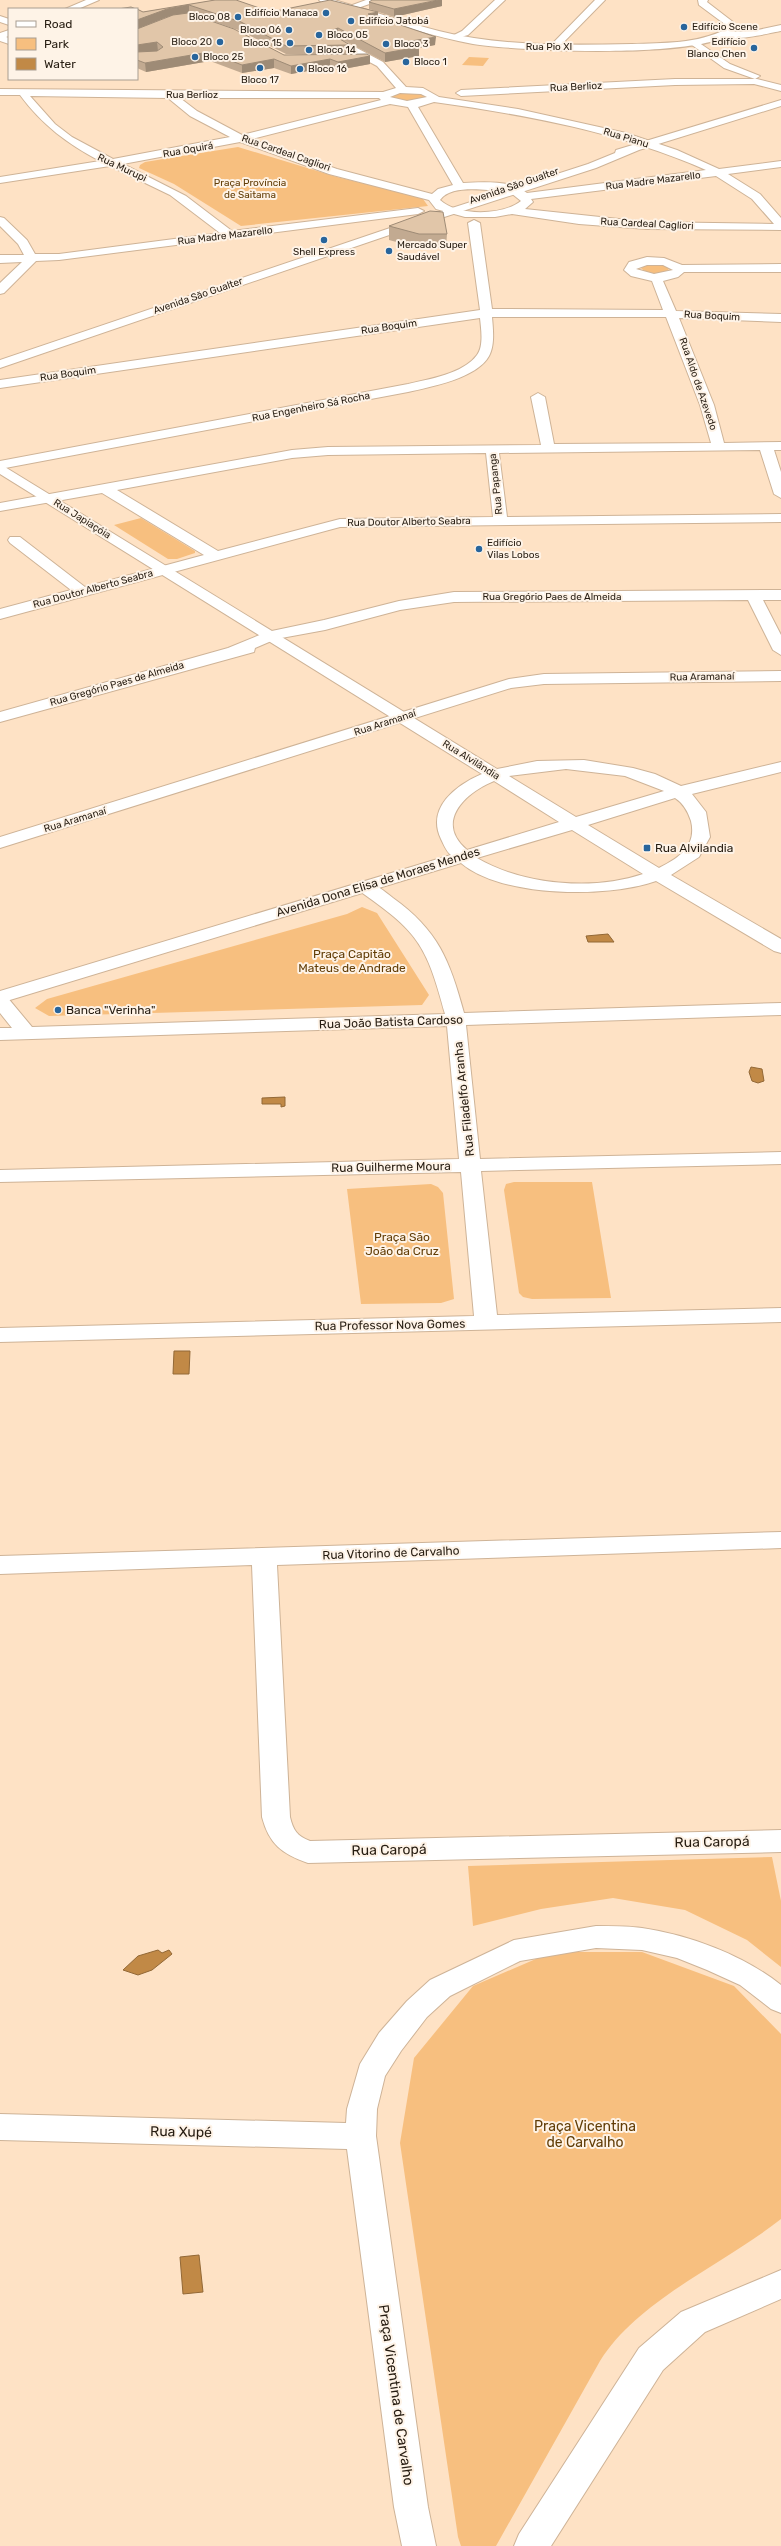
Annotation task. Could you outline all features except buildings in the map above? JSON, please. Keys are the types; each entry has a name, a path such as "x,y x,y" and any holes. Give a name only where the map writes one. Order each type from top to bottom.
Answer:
{"street":[{"path":"73,8 94,0"},
{"name":"Rua Pio XI","path":"324,0 456,37 506,46 553,48 695,43 727,35 753,34 781,28"},
{"path":"352,8 376,0"},
{"path":"456,37 465,33 500,0"},
{"path":"553,48 600,0"},
{"path":"703,0 702,3 707,9 730,24 731,30 727,35"},
{"path":"335,40 366,58 380,64 403,90"},
{"path":"695,43 750,78 781,88"},
{"path":"344,57 366,58"},
{"path":"750,78 781,84"},
{"name":"Rua Berlioz","path":"447,97 750,78"},
{"name":"Rua Pianu","path":"387,98 403,90 419,90 433,96 447,97 559,119 648,144 718,172 765,206 781,226"},
{"name":"Rua Berlioz","path":"0,92 170,95 355,95 387,98"},
{"name":"Rua Murupi","path":"23,93 33,108 49,124 76,144 185,200 229,235"},
{"name":"Rua Cardeal Cagliori","path":"170,95 198,117 244,140 325,168 435,198"},
{"path":"355,95 369,99 373,106"},
{"path":"387,98 411,104 433,96"},
{"name":"Avenida São Gualter","path":"752,110 759,104 781,97"},
{"name":"Rua Oquirá","path":"0,180 113,163 244,140 373,106 387,98"},
{"name":"Avenida São Gualter","path":"0,364 450,210 516,193 618,157 648,144 752,110 781,103"},
{"path":"411,104 454,189 435,198 436,203 450,210"},
{"name":"Rua Madre Mazarello","path":"516,193 781,164"},
{"name":"Rua Cardeal Cagliori","path":"411,192 483,186 516,193"},
{"path":"513,211 525,204 516,193"},
{"name":"Rua Cardeal Cagliori","path":"450,210 481,214 513,211 586,220 667,226 781,226"},
{"name":"Rua Madre Mazarello","path":"0,259 32,259 418,211"},
{"path":"0,220 22,242 32,259 0,290"},
{"name":"Rua Engenheiro Sá Rocha","path":"0,464 344,401 446,378 471,366 484,355 487,341 487,313 474,223"},
{"path":"680,269 677,274 656,277 639,275 630,270 630,267 639,262 655,261 672,264 680,269 781,268"},
{"name":"Rua Aldo de Azevedo","path":"656,277 707,405 719,446"},
{"name":"Rua Boquim","path":"0,384 487,313 672,314 781,318"},
{"path":"538,398 548,448"},
{"path":"0,507 102,487 292,454 353,450 781,446"},
{"path":"766,447 781,494"},
{"name":"Rua Papanga","path":"492,449 500,520"},
{"name":"Rua Japiaçóia","path":"0,468 164,570"},
{"path":"102,487 214,555"},
{"name":"Rua Doutor Alberto Seabra","path":"0,614 214,555 340,523 781,518"},
{"path":"15,540 82,592"},
{"name":"Rua Alvilândia","path":"164,570 658,875 781,947"},
{"path":"753,595 781,650"},
{"name":"Rua Gregório Paes de Almeida","path":"0,718 277,639 311,633 325,625 399,606 454,597 781,595"},
{"name":"Rua Aramanaí","path":"0,843 509,684 526,681 781,676"},
{"name":"Avenida Dona Elisa de Moraes Mendes","path":"757,771 781,760"},
{"path":"541,765 592,765 640,774 678,792 693,806 702,820 702,836 695,851 680,864 658,875 615,886 566,888 518,881 479,866 464,857 448,839 443,820 450,802 468,787 495,774 541,765"},
{"name":"Avenida Dona Elisa de Moraes Mendes","path":"0,997 678,792 757,771 781,767"},
{"name":"Rua Filadelfo Aranha","path":"364,886 401,912 430,944 445,981 456,1020 486,1322"},
{"path":"0,1001 27,1034"},
{"name":"Rua João Batista Cardoso","path":"0,1034 781,1009"},
{"name":"Rua Guilherme Moura","path":"0,1176 781,1158"},
{"name":"Rua Professor Nova Gomes","path":"0,1335 781,1315"},
{"name":"Rua Vitorino de Carvalho","path":"0,1565 781,1540"},
{"name":"Rua Caropá","path":"264,1557 276,1817 279,1832 286,1841 297,1848 308,1852 781,1841"},
{"name":"Praça Vicentina de Carvalho","path":"418,2546 411,2507 361,2136 362,2109 372,2073 390,2042 412,2014 440,1988 514,1951 552,1943 596,1937 642,1939 681,1948 717,1962 750,1978 781,2001"},
{"name":"Rua Xupé","path":"0,2127 361,2136"},
{"path":"531,2546 651,2359 693,2322 781,2284"}],"green space":[{"path":"469,57 489,58 483,66 462,65"},
{"path":"401,92 421,93 428,97 409,102 391,97"},
{"name":"Praça Província de Saitama","path":"238,147 337,177 411,195 423,199 428,206 241,226 174,184 139,168 140,165 145,162"},
{"path":"650,264 665,266 669,269 663,273 655,274 647,272 641,268"},
{"path":"141,518 195,551 195,553 177,559 168,559 114,525"},
{"name":"Praça Capitão Mateus de Andrade","path":"362,907 377,913 429,995 422,1005 49,1016 35,1008 47,999 347,914"},
{"path":"514,1182 592,1182 611,1298 532,1299 523,1297 519,1293 504,1190 506,1184"},
{"name":"Praça São João da Cruz","path":"431,1184 438,1187 443,1193 454,1299 441,1303 361,1304 347,1189"},
{"path":"772,1857 781,1901 781,1967 747,1940 685,1910 613,1898 541,1909 473,1926 468,1866"},
{"name":"Praça Vicentina de Carvalho","path":"552,1952 642,1952 734,1986 781,2034 781,2219 758,2236 659,2301 636,2319 616,2339 600,2361 496,2546 461,2546 458,2537 400,2143 414,2058 473,1986"}],"water":[{"path":"608,934 614,942 588,942 586,936"},
{"path":"751,1067 762,1069 764,1081 758,1083 752,1081 749,1072"},
{"path":"285,1097 285,1106 281,1107 281,1104 262,1104 262,1098"},
{"path":"174,1351 190,1351 189,1374 173,1374"},
{"path":"158,1950 162,1953 169,1950 172,1954 152,1970 138,1975 123,1970 138,1956"},
{"path":"199,2255 203,2292 183,2294 180,2257"}],"place":[{"name":"Edifício Manaca","path":"326,13"},
{"name":"Bloco 08","path":"238,17"},
{"name":"Edifício Jatobá","path":"351,21"},
{"name":"Edifício Scene","path":"684,27"},
{"name":"Bloco 06","path":"289,30"},
{"name":"Bloco 05","path":"319,35"},
{"name":"Bloco 20","path":"220,42"},
{"name":"Bloco 15","path":"290,43"},
{"name":"Bloco 3","path":"386,44"},
{"name":"Edifício Blanco Chen","path":"754,48"},
{"name":"Bloco 14","path":"309,50"},
{"name":"Bloco 25","path":"195,57"},
{"name":"Bloco 1","path":"406,62"},
{"name":"Bloco 17","path":"260,68"},
{"name":"Bloco 16","path":"300,69"},
{"name":"Shell Express","path":"324,240"},
{"name":"Mercado Super Saudável","path":"389,251"},
{"name":"Edifício Vilas Lobos","path":"479,549"},
{"name":"Rua Alvilandia","path":"647,848"},
{"name":"Banca \"Verinha\"","path":"58,1010"}]}
